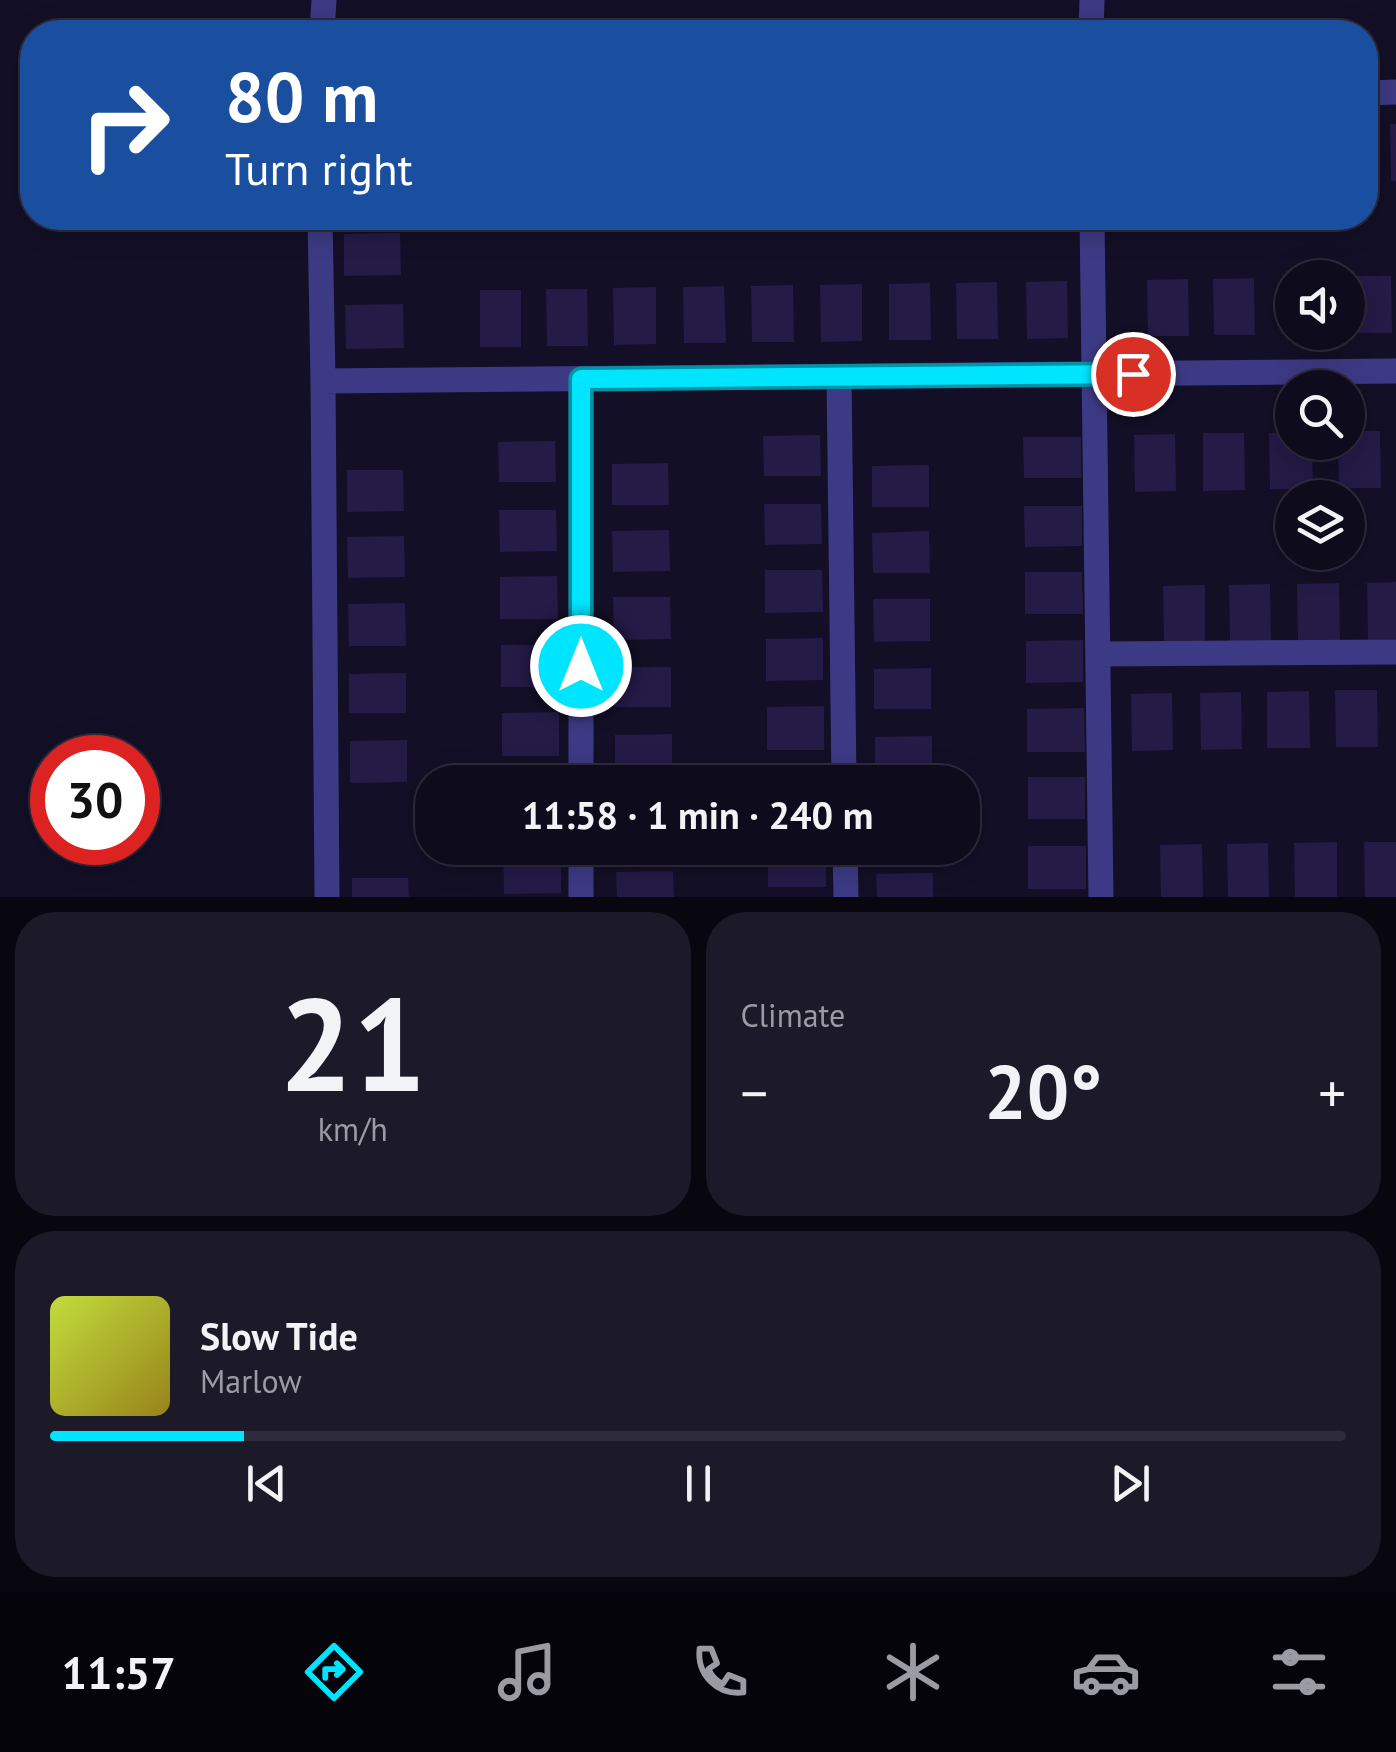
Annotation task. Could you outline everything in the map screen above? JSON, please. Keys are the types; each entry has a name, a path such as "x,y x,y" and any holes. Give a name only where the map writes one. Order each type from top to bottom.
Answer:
{"street":[{"path":"320,230 328,897"},
{"path":"1092,230 1102,897"},
{"path":"323,381 1396,371"},
{"path":"839,377 844,765"},
{"path":"581,379 581,765"},
{"path":"1098,654 1396,652"},
{"path":"581,865 581,897"},
{"path":"845,865 846,897"}],"building":[{"path":"1390,124 1396,124 1396,181 1391,181"},
{"path":"400,233 401,275 344,276 344,234"},
{"path":"1365,276 1391,276 1392,333 1365,333"},
{"path":"1254,278 1255,335 1214,335 1213,279"},
{"path":"1188,279 1189,336 1148,336 1147,280"},
{"path":"1067,281 1068,338 1027,339 1026,282"},
{"path":"997,282 998,339 957,339 956,283"},
{"path":"930,283 931,340 889,340 889,284"},
{"path":"862,284 862,341 821,342 820,285"},
{"path":"793,285 794,342 752,342 751,286"},
{"path":"724,286 726,343 684,343 683,287"},
{"path":"656,287 656,344 614,345 613,288"},
{"path":"546,289 587,289 588,346 547,346"},
{"path":"480,290 521,290 521,347 480,347"},
{"path":"403,304 404,348 346,349 345,305"},
{"path":"1365,431 1380,431 1381,488 1365,488 1365,480 1339,480 1338,460 1365,460"},
{"path":"1203,433 1244,433 1245,490 1203,491"},
{"path":"1269,433 1275,433 1275,460 1312,460 1313,480 1275,480 1275,489 1270,489"},
{"path":"1175,434 1176,491 1135,492 1134,435"},
{"path":"820,435 821,476 764,476 763,436"},
{"path":"1023,437 1081,437 1081,478 1024,478"},
{"path":"555,441 556,482 499,482 498,442"},
{"path":"668,463 669,505 612,505 612,464"},
{"path":"929,465 929,507 872,507 872,466"},
{"path":"347,470 403,470 404,511 347,512"},
{"path":"764,504 821,504 822,544 765,545"},
{"path":"1024,506 1082,506 1082,546 1025,547"},
{"path":"499,510 556,510 557,551 500,552"},
{"path":"669,530 670,571 613,572 612,531"},
{"path":"929,531 930,573 873,573 872,533"},
{"path":"404,536 405,577 348,578 347,537"},
{"path":"765,570 822,570 823,612 765,613"},
{"path":"1025,572 1082,572 1083,614 1025,614"},
{"path":"557,576 558,619 500,619 500,577"},
{"path":"1396,582 1396,639 1368,640 1367,583"},
{"path":"1339,583 1340,640 1298,640 1297,584"},
{"path":"1270,584 1271,641 1230,641 1229,585"},
{"path":"1205,585 1205,642 1164,642 1163,586"},
{"path":"613,597 670,597 671,639 614,640"},
{"path":"873,599 930,599 930,641 874,642"},
{"path":"405,603 406,646 349,646 348,604"},
{"path":"823,638 823,680 766,681 766,639"},
{"path":"1083,640 1083,682 1026,683 1026,641"},
{"path":"501,645 558,645 558,687 501,687"},
{"path":"614,667 671,667 671,707 614,707"},
{"path":"931,668 931,709 874,709 874,669"},
{"path":"406,673 406,713 349,713 349,674"},
{"path":"1335,690 1377,690 1378,747 1336,747"},
{"path":"1309,691 1310,748 1267,748 1267,692"},
{"path":"1241,692 1242,749 1201,750 1200,693"},
{"path":"1172,693 1173,750 1132,751 1131,694"},
{"path":"824,706 824,750 767,750 767,707"},
{"path":"1084,708 1085,752 1027,752 1027,709"},
{"path":"559,712 559,756 502,756 502,713"},
{"path":"672,734 672,765 615,765 615,735"},
{"path":"932,736 932,765 875,765 875,737"},
{"path":"407,740 407,782 350,783 350,741"},
{"path":"1028,777 1085,777 1085,819 1028,819"},
{"path":"1337,842 1337,897 1295,897 1294,843"},
{"path":"1364,842 1396,842 1396,897 1365,897"},
{"path":"1268,843 1269,897 1228,897 1227,844"},
{"path":"1202,844 1203,897 1161,897 1160,845"},
{"path":"1028,846 1086,846 1086,889 1028,889"},
{"path":"503,865 561,865 561,893 504,894"},
{"path":"768,865 826,865 826,887 768,887"},
{"path":"673,871 674,897 617,897 616,872"},
{"path":"933,873 933,897 877,897 876,874"},
{"path":"352,878 408,878 409,897 352,897"}],"route":[{"path":"581,666 581,379 1133,374"}]}
